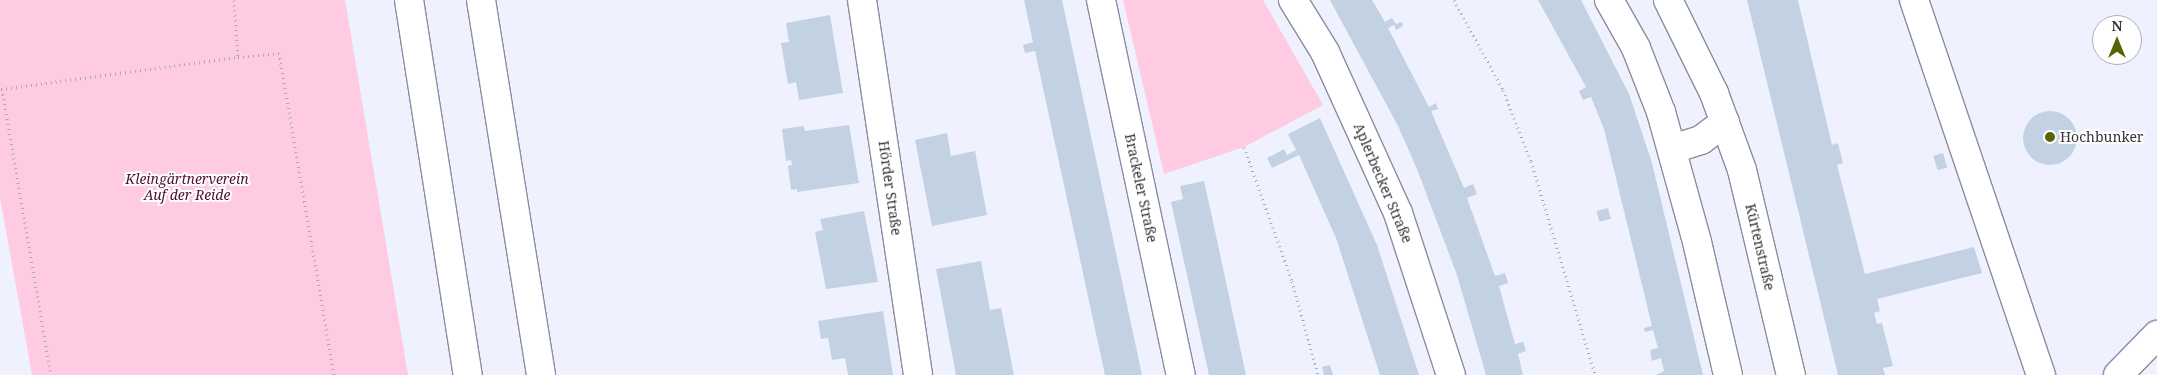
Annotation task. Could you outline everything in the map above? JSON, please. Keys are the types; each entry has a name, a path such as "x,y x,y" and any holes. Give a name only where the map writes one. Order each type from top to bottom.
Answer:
{"main road":[{"path":"409,0 468,375"},
{"path":"481,0 541,375"},
{"name":"Hörder Straße","path":"862,0 918,375"},
{"name":"Brackeler Straße","path":"1101,0 1181,375"},
{"name":"Aplerbecker Straße","path":"1293,0 1324,52 1398,213 1451,375"},
{"path":"1609,0 1636,48 1672,149 1728,375"},
{"name":"Kürtenstraße","path":"1668,0 1725,122 1742,170 1791,375"},
{"path":"1914,0 2041,375"},
{"path":"1672,149 1701,140 1725,122"},
{"path":"2118,375 2157,335"}],"path":[{"path":"234,0 238,57"},
{"path":"1454,0 1503,90 1531,161 1595,375"},
{"path":"51,375 1,89 238,57 279,54 334,375"},
{"path":"1244,147 1292,281 1318,375"}],"green space":[{"name":"Kleingärtnerverein Auf der Reide","path":"0,0 345,0 408,375 32,375 0,198"},
{"path":"1123,0 1263,0 1323,105 1244,147 1164,174"}],"building":[{"path":"1024,0 1062,0 1142,375 1105,375 1035,51 1025,53 1023,45 1033,42"},
{"path":"1330,0 1372,0 1385,22 1392,18 1396,24 1402,22 1403,26 1396,30 1394,25 1388,28 1429,107 1436,103 1438,109 1431,111 1464,188 1473,184 1477,194 1467,198 1495,276 1505,273 1508,283 1499,286 1515,344 1523,342 1526,351 1518,354 1523,375 1486,375 1457,275 1417,169 1398,126"},
{"path":"1538,0 1581,0 1629,94 1652,163 1703,375 1656,375 1664,371 1661,358 1652,361 1650,350 1658,348 1653,330 1645,332 1644,328 1652,326 1604,129 1591,97 1583,100 1579,91 1586,87"},
{"path":"1747,0 1798,0 1832,145 1838,143 1843,163 1837,165 1865,274 1974,247 1982,273 1877,299 1880,311 1874,313 1877,324 1882,323 1893,366 1883,368 1885,375 1838,375"},
{"path":"830,15 843,93 799,100 796,82 788,84 781,43 789,42 786,23"},
{"name":"Hochbunker","path":"2045,111 2055,111 2065,115 2073,123 2077,138 2073,153 2065,161 2055,165 2045,165 2035,161 2027,153 2023,143 2023,133 2027,123 2035,115"},
{"path":"1320,118 1377,245 1419,375 1380,375 1336,238 1299,155 1272,168 1267,158 1284,149 1287,155 1296,150 1288,134"},
{"path":"849,125 859,183 797,192 797,189 791,190 788,166 792,165 791,160 786,161 782,129 804,126 805,131"},
{"path":"947,133 951,156 975,151 987,215 932,226 915,140"},
{"path":"1943,153 1947,167 1938,170 1933,156"},
{"path":"1204,181 1246,375 1209,375 1171,202 1183,199 1180,186"},
{"path":"1608,208 1611,219 1599,222 1596,211"},
{"path":"864,211 878,282 826,289 815,232 823,230 820,219"},
{"path":"981,261 990,310 1001,308 1014,375 956,375 936,269"},
{"path":"883,311 893,375 848,375 845,358 832,360 828,338 821,339 818,321"},
{"path":"1330,365 1333,375 1324,375 1322,367"}],"place":[{"name":"Hochbunker","path":"2050,137"}]}
